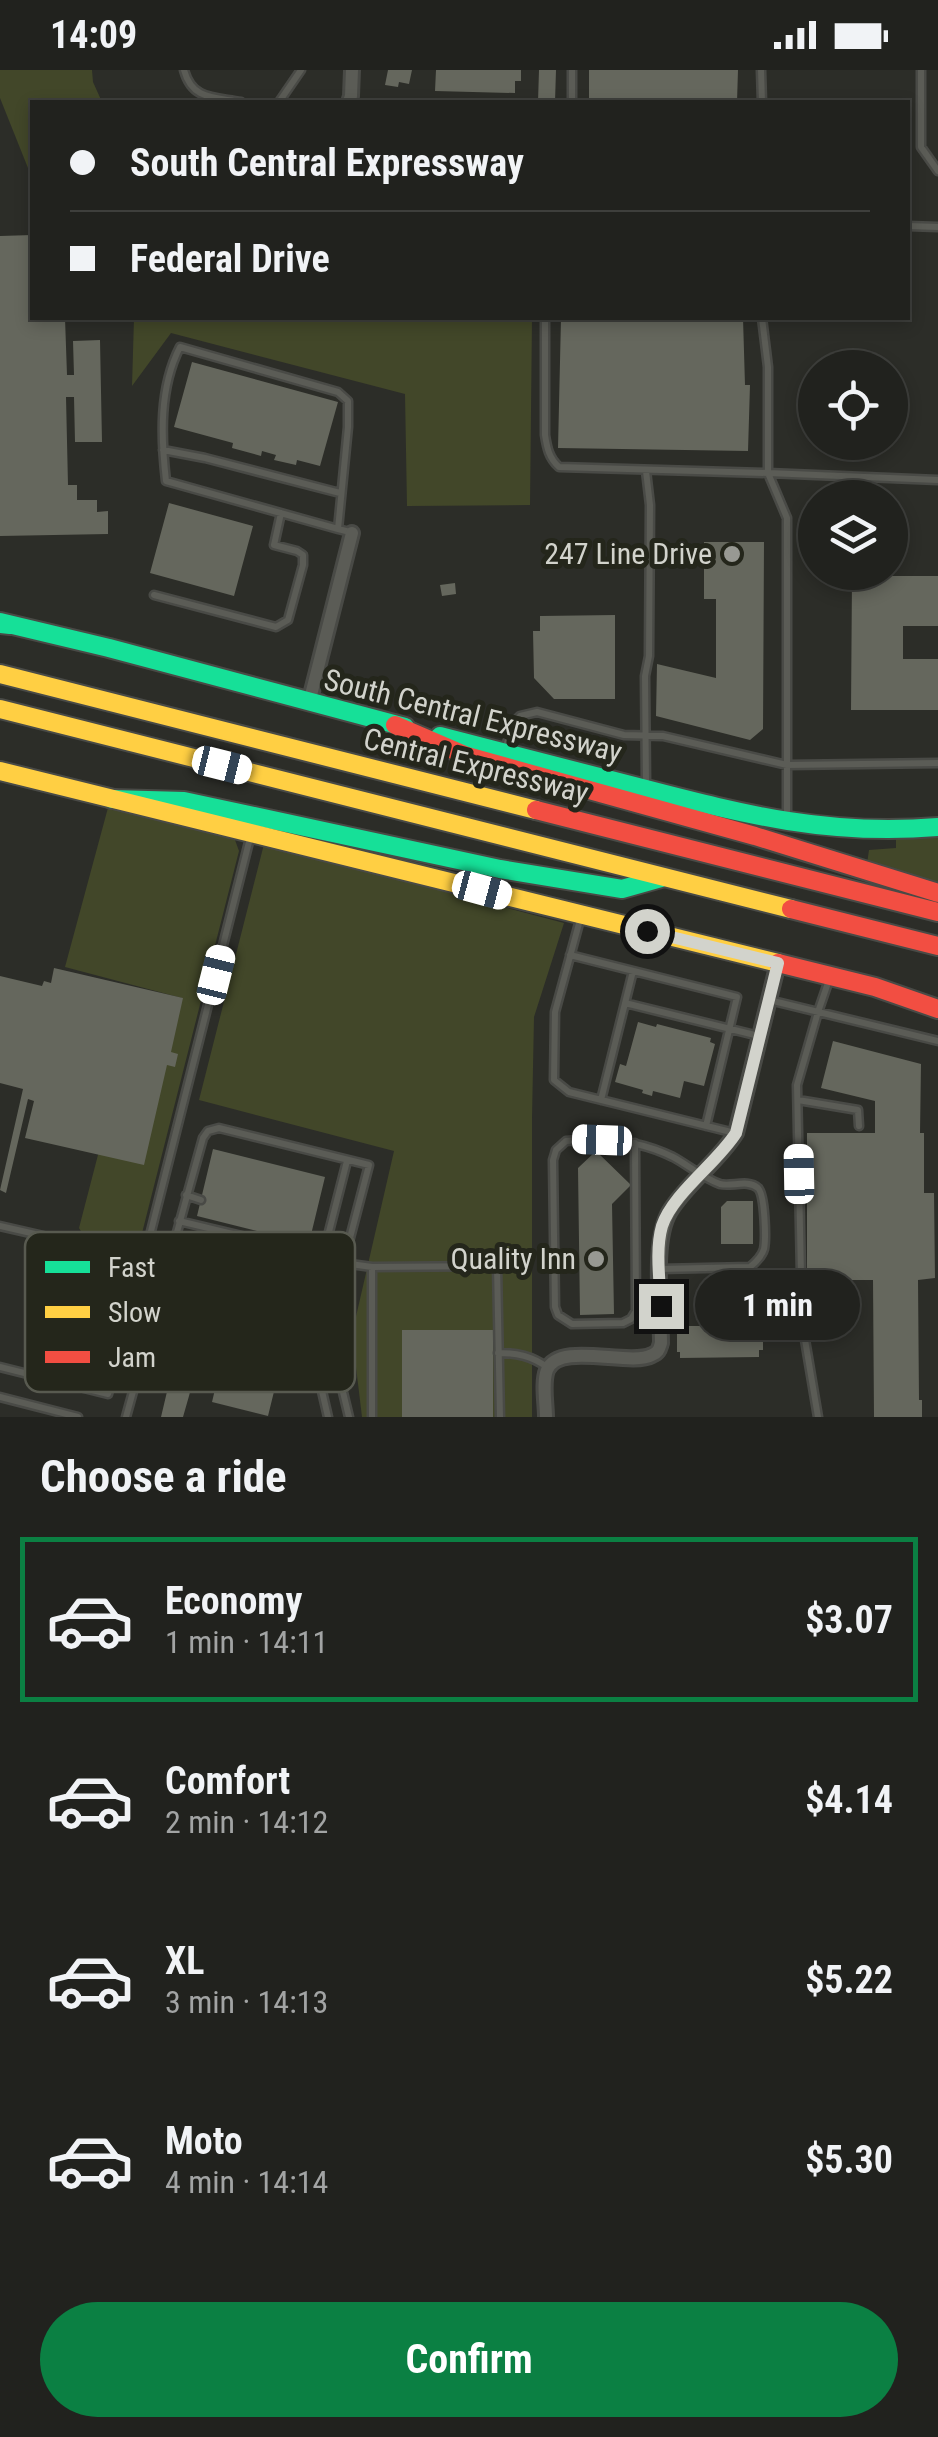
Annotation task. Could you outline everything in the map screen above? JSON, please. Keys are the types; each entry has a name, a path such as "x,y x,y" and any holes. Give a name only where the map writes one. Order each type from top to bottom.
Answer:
{"main road":[{"name":"South Central Expressway","path":"3,624 787,823 866,831 938,827"},
{"name":"Central Expressway","path":"0,674 938,912"},
{"name":"Central Expressway","path":"0,709 938,946"},
{"path":"395,724 467,756 755,836 938,893"},
{"path":"0,771 830,976 938,1009"},
{"path":"112,799 184,801 500,869 622,889 665,877"}],"street":[{"path":"349,100 352,70"},
{"path":"310,703 345,531"},
{"path":"546,1417 548,1368 554,1362 597,1356 642,1358 658,1351 662,1227 671,1209 736,1133 778,963"}],"lane":[{"path":"184,70 194,91 230,100"},
{"path":"280,100 301,70"},
{"path":"572,70 572,100"},
{"path":"761,70 762,100"},
{"path":"921,70 920,148 938,171"},
{"path":"910,226 938,227"},
{"path":"545,320 545,434 552,461 559,467 938,480"},
{"path":"762,320 768,367 768,472 787,518 787,823"},
{"path":"180,347 338,392 348,401 340,493 345,531 166,481 162,450 165,392 180,347"},
{"path":"162,450 340,493"},
{"path":"646,471 650,505 646,788"},
{"path":"154,595 276,627 283,625 288,620 303,555 274,545 281,513"},
{"path":"504,752 520,716 538,712 624,734 664,736 787,764 938,763"},
{"path":"151,1232 252,832"},
{"path":"581,915 554,1012 554,1080 570,1092 736,1133"},
{"path":"570,956 737,997 706,1126"},
{"path":"601,1100 633,971"},
{"path":"818,1417 802,1322 797,1085 830,976"},
{"path":"769,1000 938,1041"},
{"path":"625,1003 760,1036"},
{"path":"798,1100 858,1110 858,1126"},
{"path":"177,1232 202,1138 219,1128 369,1165 351,1232"},
{"path":"635,1144 636,1311 623,1323 572,1324 558,1316 554,1308 554,1160 556,1150 566,1141 580,1139 635,1144 651,1147 722,1185 749,1184 760,1190 763,1199 764,1248 750,1268 660,1269"},
{"path":"329,1232 348,1160"},
{"path":"186,1195 201,1200"},
{"path":"180,1220 227,1232"},
{"path":"0,1226 26,1232"},
{"path":"355,1265 497,1266 500,1417"},
{"path":"372,1267 372,1417"},
{"path":"498,1353 516,1352 535,1358 548,1368"},
{"path":"0,1367 25,1373"},
{"path":"126,1417 133,1392"},
{"path":"322,1392 328,1417"},
{"path":"343,1392 349,1417"},
{"path":"0,1397 78,1417"}],"green space":[{"path":"0,70 92,70 101,100 30,100 30,173 0,98"},
{"path":"134,320 532,320 530,505 407,506 405,394 171,333 132,386"},
{"path":"109,804 231,835 235,840 239,851 142,1232 82,1232 79,1228 99,1151 182,998 65,967"},
{"path":"938,834 938,883 867,864 869,850 896,848 896,839"},
{"path":"264,844 564,923 534,1017 532,1417 362,1417 355,1321 394,1151 199,1100"}],"building":[{"path":"388,70 412,70 409,84 385,85"},
{"path":"436,70 521,70 521,81 515,81 515,93 435,91"},
{"path":"539,70 556,70 555,100 538,100"},
{"path":"589,70 738,70 737,100 589,100"},
{"path":"30,235 30,320 65,320 67,375 74,375 73,341 100,340 102,442 75,442 74,397 66,397 68,485 77,485 77,500 97,500 97,512 108,511 108,534 0,536 0,236"},
{"path":"561,320 743,320 745,385 750,385 748,451 558,448"},
{"path":"192,362 338,402 320,466 274,460 276,455 262,451 261,456 232,448 233,443 174,427"},
{"path":"169,503 253,526 234,596 150,573"},
{"path":"704,542 764,542 763,729 750,740 656,716 657,664 716,678 716,599 704,599"},
{"path":"908,576 938,576 938,626 903,626 903,659 938,659 938,710 851,710 852,590 908,590"},
{"path":"455,583 456,594 442,596 440,585"},
{"path":"615,615 615,699 554,699 534,678 533,631 540,631 540,616"},
{"path":"54,968 183,998 171,1052 178,1054 175,1067 167,1065 144,1165 25,1138 34,1101 28,1099 6,1193 0,1190 23,1089 0,1083 0,976 42,986 44,981 51,983"},
{"path":"638,1022 711,1038 710,1042 715,1044 704,1086 684,1081 680,1098 653,1091 652,1096 615,1082 620,1064 626,1066"},
{"path":"833,1041 921,1064 920,1133 924,1133 924,1193 934,1193 935,1278 918,1280 922,1417 874,1417 873,1280 824,1280 824,1297 807,1302 807,1133 875,1133 875,1101 821,1088"},
{"path":"213,1149 325,1177 312,1232 261,1232 197,1216"},
{"name":"Quality Inn","path":"596,1151 631,1185 612,1204 614,1314 580,1315 578,1168"},
{"path":"727,1201 753,1201 753,1244 721,1244 721,1207"},
{"path":"677,1326 763,1326 763,1350 759,1350 759,1357 680,1358"},
{"path":"402,1330 493,1330 493,1417 402,1417"},
{"path":"167,1392 190,1392 183,1417 161,1417"},
{"path":"214,1392 274,1392 268,1416 212,1402"}],"traffic: fast":[{"path":"0,622 405,727"},
{"path":"0,624 10,625"},
{"path":"440,736 753,815 824,826 938,827"},
{"path":"112,799 184,801 500,869 622,889 661,878"}],"traffic: slow":[{"path":"0,674 536,810"},
{"path":"0,709 791,909"},
{"path":"0,771 778,963"}],"traffic: jam":[{"path":"395,725 467,756 755,836 938,893"},
{"path":"536,810 938,912"},
{"path":"791,909 938,946"},
{"path":"778,963 875,987 938,1009"}],"place":[{"name":"247 Line Drive","path":"732,554"},
{"name":"Quality Inn","path":"596,1259"}],"route":[{"path":"647,931 778,963 736,1133 671,1209 662,1227 661,1306"}]}
